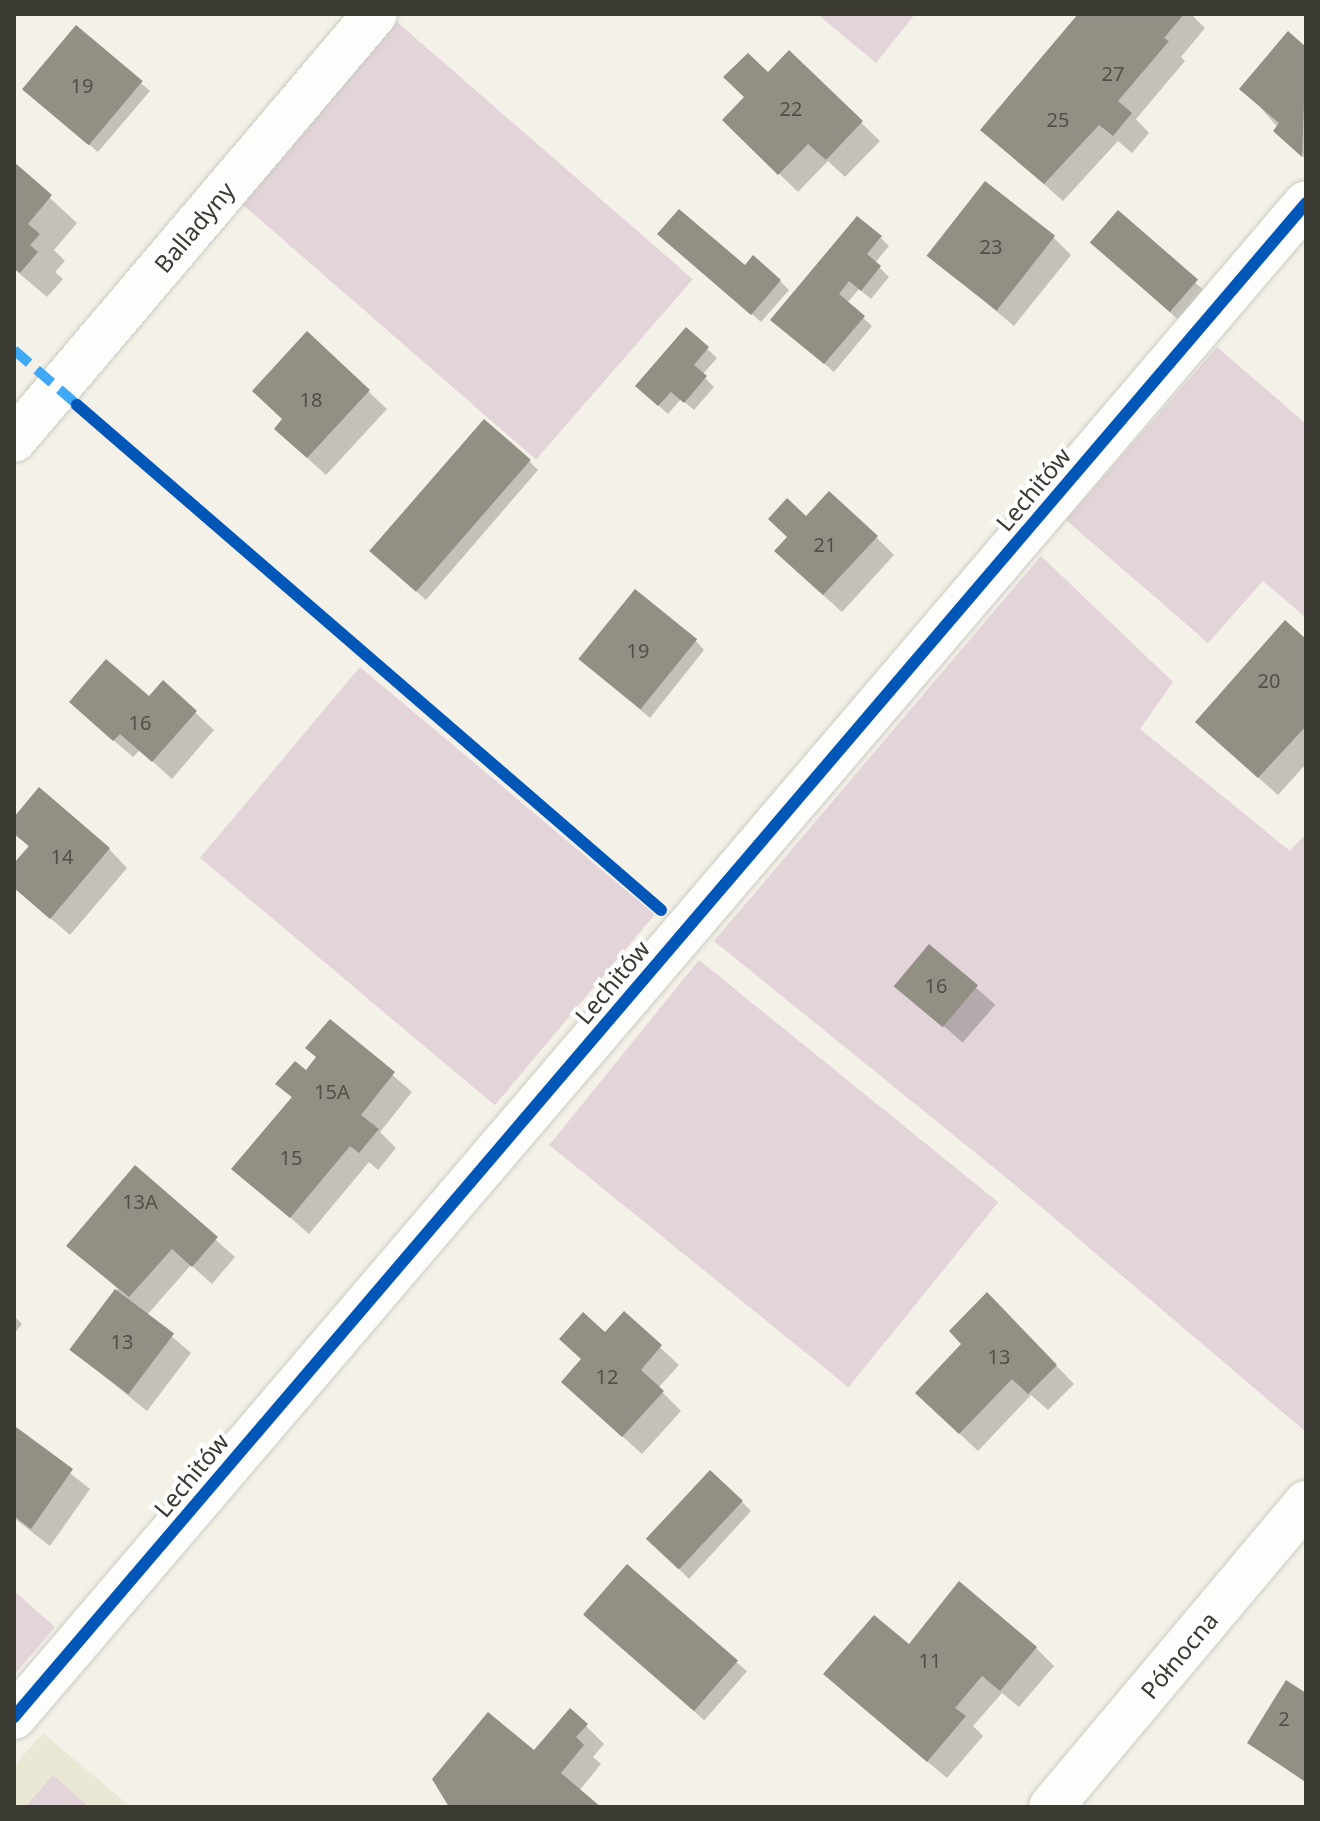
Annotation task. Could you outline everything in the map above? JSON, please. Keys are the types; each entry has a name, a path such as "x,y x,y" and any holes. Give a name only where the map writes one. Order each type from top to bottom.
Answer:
{"street":[{"name":"Balladyny","path":"14,440 375,14"},
{"name":"Lechitów","path":"14,1717 1306,203"},
{"name":"Północna","path":"1051,1807 1306,1503"}],"shaded area":[{"path":"817,14 915,14 876,63"},
{"path":"397,22 693,279 536,460 240,202"},
{"path":"1217,347 1306,424 1306,618 1263,581 1208,643 1066,520"},
{"path":"1041,556 1173,682 1140,729 1290,851 1306,834 1306,1432 1014,1184 714,941"},
{"path":"360,667 655,914 495,1105 200,858"},
{"path":"699,960 998,1202 848,1387 549,1145"},
{"path":"14,1591 55,1627 14,1675"},
{"path":"43,1733 131,1807 14,1807 14,1766"},
{"path":"53,1775 89,1807 25,1807"}],"building":[{"path":"1078,14 1184,14 1164,38 1169,41 1118,101 1132,113 1113,136 1099,125 1044,184 980,130"},
{"path":"76,25 143,81 89,145 22,89"},
{"path":"1288,31 1306,47 1302,157 1273,131 1279,123 1239,89"},
{"path":"789,50 863,121 826,160 808,144 778,175 722,120 744,97 723,77 748,53 768,72"},
{"path":"14,162 52,195 28,224 40,234 30,245 38,252 20,273 14,268"},
{"path":"985,181 1055,236 997,311 927,256"},
{"path":"679,209 745,265 753,255 781,280 751,315 657,234"},
{"path":"1118,210 1198,280 1170,312 1090,242"},
{"path":"857,216 882,236 867,254 881,266 861,291 849,281 839,294 865,316 824,364 770,320"},
{"path":"686,327 709,347 694,365 707,376 684,403 671,392 658,406 635,386"},
{"path":"307,331 370,390 307,458 274,429 282,419 252,391"},
{"path":"484,419 531,460 416,592 369,551"},
{"path":"829,491 878,536 823,595 774,551 787,537 768,519 787,498 806,516"},
{"path":"635,589 697,639 641,709 578,659"},
{"path":"1285,620 1306,639 1306,726 1258,778 1195,722"},
{"path":"106,659 149,696 163,680 197,711 152,762 120,734 113,741 69,702"},
{"path":"39,787 110,848 50,919 14,888 14,863 29,846 14,834 14,817"},
{"path":"929,944 978,985 943,1027 894,986"},
{"path":"330,1019 395,1072 361,1115 379,1129 359,1153 350,1146 290,1218 231,1169 292,1097 275,1084 295,1061 306,1070 316,1057 305,1048"},
{"path":"135,1165 218,1237 192,1267 172,1249 129,1297 66,1246"},
{"path":"115,1289 174,1334 128,1394 69,1350"},
{"path":"987,1292 1057,1365 1028,1394 1012,1379 959,1434 915,1393 961,1344 949,1331"},
{"path":"624,1311 662,1345 641,1370 664,1391 622,1437 561,1382 581,1359 559,1339 583,1312 605,1332"},
{"path":"16,1427 73,1469 31,1529 14,1516"},
{"path":"710,1470 743,1501 679,1569 646,1539"},
{"path":"627,1564 738,1660 694,1711 583,1615"},
{"path":"959,1581 1037,1647 1000,1691 982,1676 955,1708 966,1716 927,1762 823,1674 874,1615 909,1644"},
{"path":"1286,1680 1306,1693 1306,1782 1247,1743"},
{"path":"570,1708 588,1724 576,1737 584,1745 561,1773 601,1807 449,1807 432,1779 488,1712 534,1750"}],"marked path":[{"path":"14,350 81,408"}],"cycle path":[{"path":"14,1717 1306,203"},
{"path":"77,405 661,910"}]}
